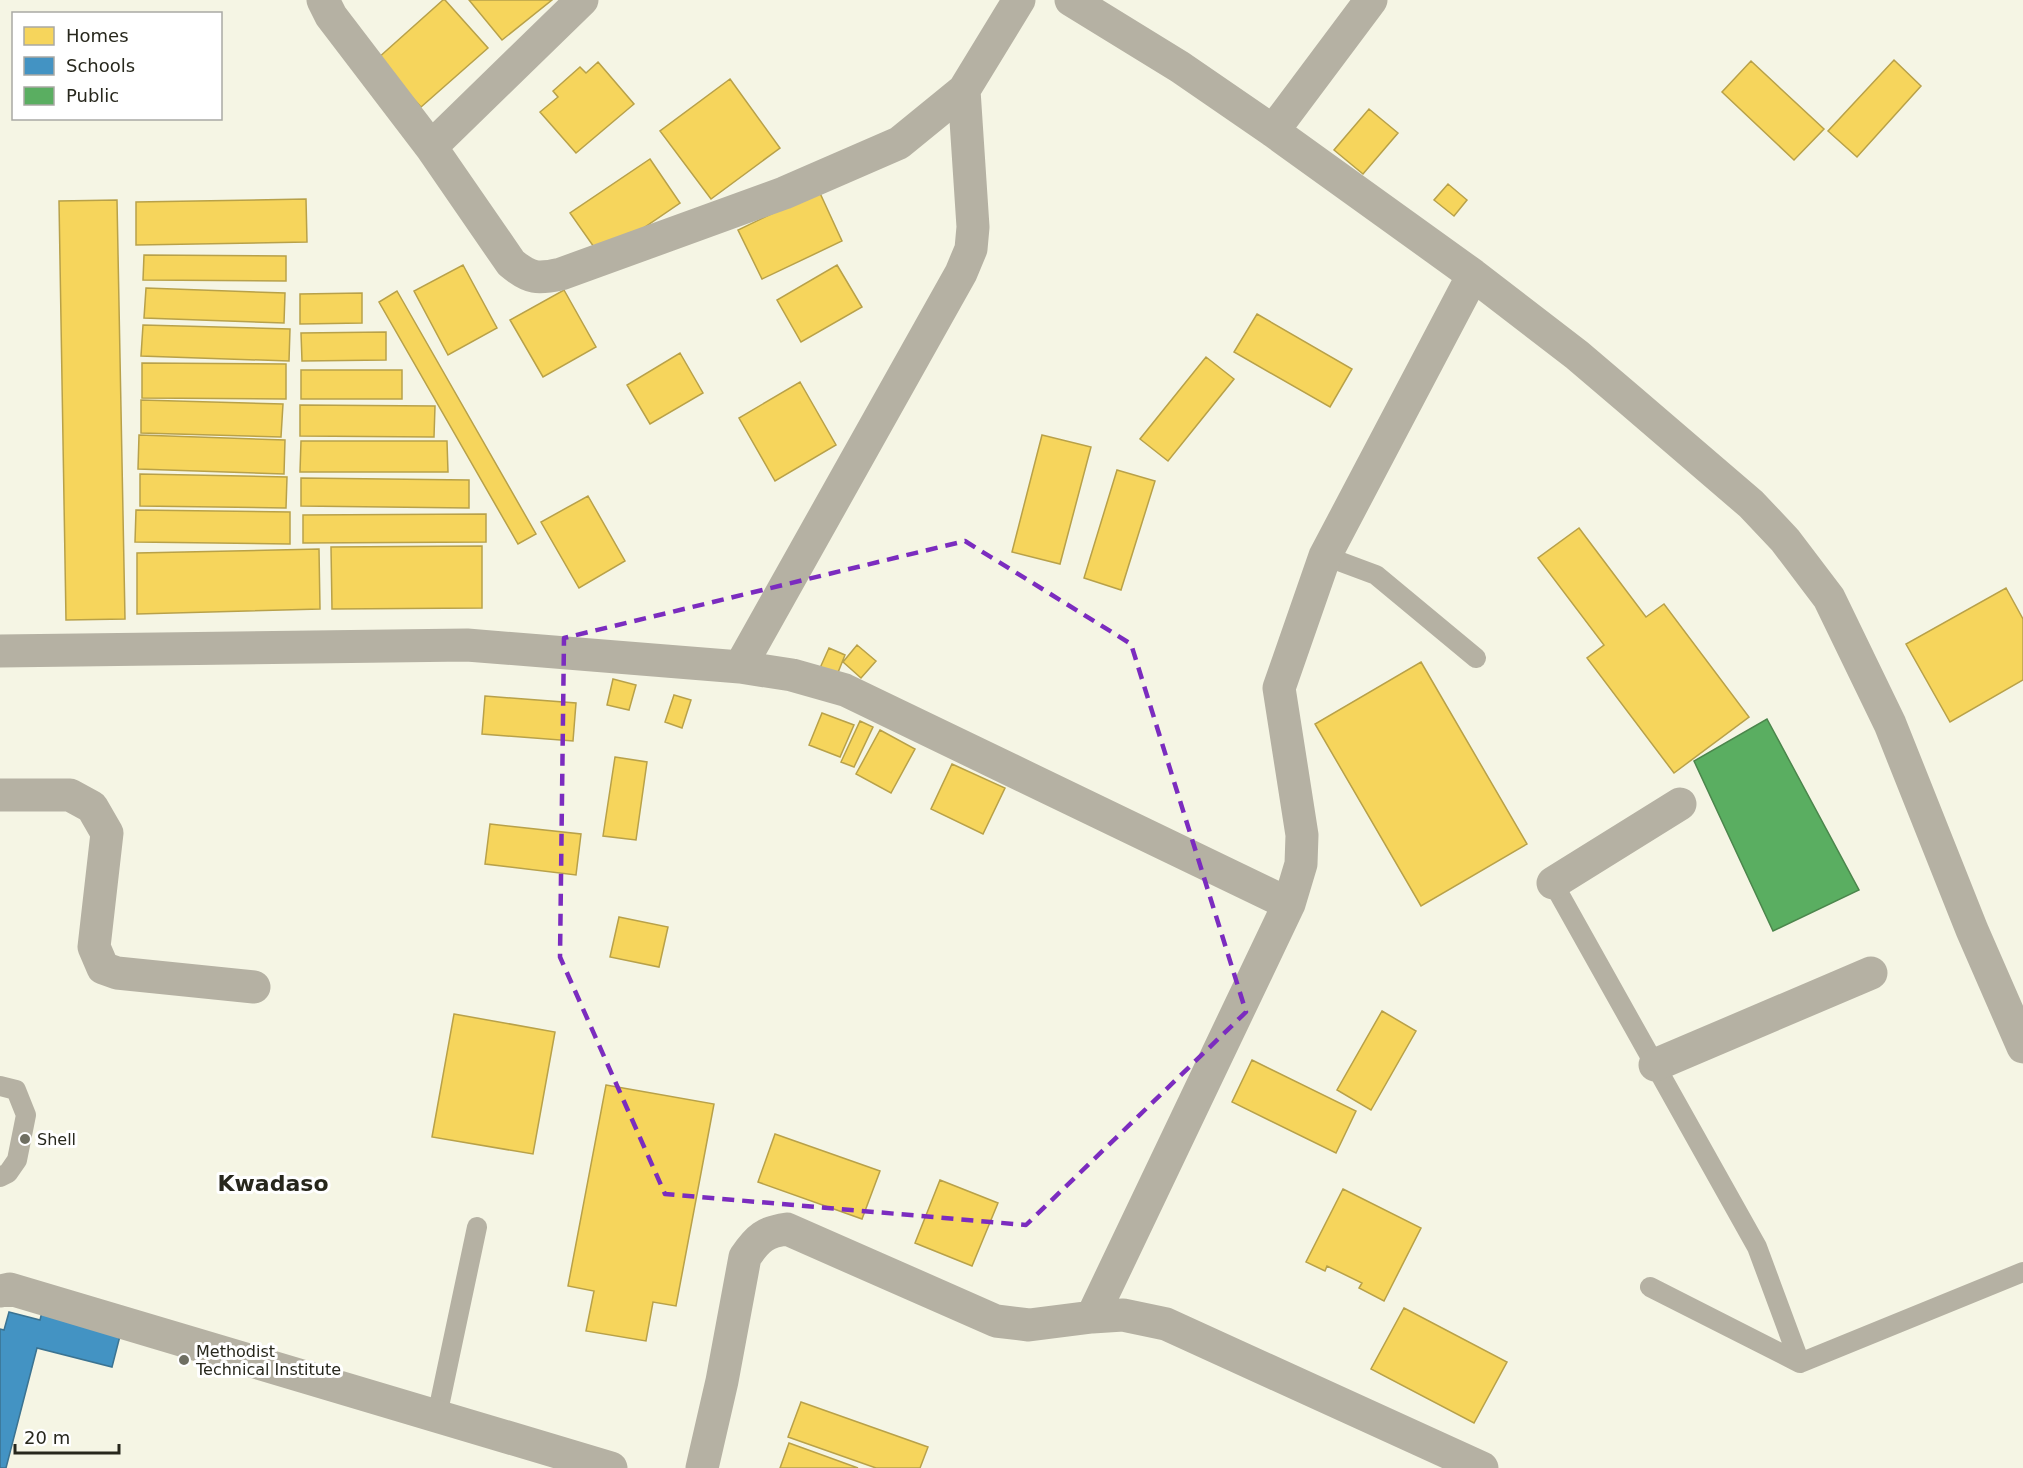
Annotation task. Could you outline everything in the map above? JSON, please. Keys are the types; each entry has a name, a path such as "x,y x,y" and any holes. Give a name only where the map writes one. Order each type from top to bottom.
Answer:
{"street":[{"path":"323,0 331,16 430,147 512,263 524,274 540,278 561,274 784,193 899,143 964,90 1019,0"},
{"path":"430,147 582,0"},
{"path":"1071,0 1180,67 1473,275 1577,355 1751,504 1785,540 1829,598 1890,724 1972,930 2023,1047"},
{"path":"1273,131 1371,0"},
{"path":"740,667 961,273 971,249 973,227 964,90"},
{"path":"1092,1317 1289,904 1301,864 1302,835 1279,688 1325,556 1473,275"},
{"path":"0,651 467,645 740,667 792,675 845,690 1289,904"},
{"path":"0,795 70,795 92,807 107,832 94,947 103,969 117,973 254,987"},
{"path":"1553,884 1680,804"},
{"path":"1655,1065 1871,973"},
{"path":"702,1468 722,1381 745,1257 756,1242 770,1232 787,1230 996,1320 1029,1325 1123,1315 1166,1324 1482,1468"},
{"path":"0,1291 10,1289 610,1468"}],"lane":[{"path":"1325,556 1376,575 1476,658"},
{"path":"1553,884 1757,1248 1800,1363"},
{"path":"0,1086 16,1090 26,1115 17,1160 8,1173 0,1177"},
{"path":"437,1416 477,1227"},
{"path":"1650,1287 1800,1363 2023,1272"}],"highlighted area":[{"path":"965,541 1131,644 1246,1012 1026,1225 665,1194 560,957 564,638"}],"building: Homes":[{"path":"443,0 488,48 421,107 377,59"},
{"path":"469,0 552,0 502,40"},
{"path":"1894,60 1921,86 1857,157 1828,131"},
{"path":"1751,61 1824,129 1794,160 1722,92"},
{"path":"598,62 634,104 576,153 540,112 558,97 553,91 580,67 586,73"},
{"path":"730,79 780,148 711,199 660,131"},
{"path":"1369,109 1398,133 1363,174 1334,150"},
{"path":"650,159 680,203 601,257 570,213"},
{"path":"1448,184 1467,200 1454,216 1434,200"},
{"path":"819,191 842,241 762,279 738,230"},
{"path":"306,199 307,242 136,245 136,202"},
{"path":"117,200 125,619 66,620 59,201"},
{"path":"144,255 286,256 286,281 143,280"},
{"path":"463,265 497,328 448,355 414,291"},
{"path":"837,265 862,307 801,342 777,300"},
{"path":"146,288 285,293 284,323 144,318"},
{"path":"564,290 596,347 543,377 510,320"},
{"path":"397,291 536,534 518,544 379,302"},
{"path":"362,293 362,323 300,324 300,294"},
{"path":"1257,314 1352,369 1330,407 1234,352"},
{"path":"143,325 290,329 289,361 141,356"},
{"path":"386,332 386,360 302,361 301,333"},
{"path":"680,353 703,393 650,424 627,385"},
{"path":"1206,357 1234,379 1168,461 1140,439"},
{"path":"142,363 286,364 286,399 142,398"},
{"path":"301,370 402,370 402,399 301,399"},
{"path":"800,382 836,445 775,481 739,418"},
{"path":"141,400 283,404 281,437 141,433"},
{"path":"300,405 435,406 434,437 300,436"},
{"path":"139,435 285,440 284,474 138,469"},
{"path":"1042,435 1091,447 1060,564 1012,552"},
{"path":"301,441 447,441 448,472 300,472"},
{"path":"1117,470 1155,481 1121,590 1084,578"},
{"path":"140,474 287,477 286,508 140,506"},
{"path":"301,478 469,480 469,508 301,506"},
{"path":"588,496 625,561 579,588 541,522"},
{"path":"136,510 290,512 290,544 135,542"},
{"path":"486,514 486,542 303,543 303,515"},
{"path":"1579,528 1646,617 1664,604 1749,717 1674,773 1587,658 1604,645 1538,558"},
{"path":"482,546 482,608 332,609 331,547"},
{"path":"319,549 320,609 137,614 137,553"},
{"path":"2006,588 2023,619 2023,680 1950,722 1906,644"},
{"path":"857,645 876,661 861,678 843,662"},
{"path":"829,648 845,655 837,675 820,668"},
{"path":"1421,662 1527,844 1421,906 1315,724"},
{"path":"613,679 636,685 629,710 607,705"},
{"path":"674,695 691,700 682,728 665,722"},
{"path":"485,696 576,703 573,741 482,734"},
{"path":"822,713 854,725 840,757 809,745"},
{"path":"860,721 873,727 854,767 841,762"},
{"path":"880,730 915,749 891,793 856,774"},
{"path":"615,757 647,762 636,840 603,836"},
{"path":"952,764 1005,788 983,834 931,809"},
{"path":"490,824 581,834 576,875 485,864"},
{"path":"619,917 668,927 659,967 610,957"},
{"path":"1382,1011 1416,1031 1371,1110 1337,1090"},
{"path":"454,1014 555,1032 533,1154 432,1137"},
{"path":"1252,1060 1356,1111 1336,1153 1232,1102"},
{"path":"606,1085 714,1104 676,1306 653,1302 646,1341 586,1331 594,1291 568,1286"},
{"path":"775,1134 880,1171 862,1219 758,1182"},
{"path":"940,1180 998,1203 972,1266 915,1243"},
{"path":"1343,1189 1421,1228 1384,1301 1359,1288 1362,1283 1327,1266 1325,1271 1306,1262"},
{"path":"1404,1308 1507,1362 1474,1423 1371,1369"},
{"path":"801,1402 928,1447 920,1468 876,1468 788,1437"},
{"path":"789,1443 858,1468 780,1468"}],"building: Schools":[{"path":"9,1312 40,1320 42,1312 121,1332 112,1367 37,1348 6,1468 0,1468 0,1329 4,1330"}],"building: Public":[{"path":"1767,719 1859,890 1773,931 1694,761"}],"place":[{"name":"Shell","path":"25,1139"},
{"name":"Methodist Technical Institute","path":"184,1360"}],"district":[{"name":"Kwadaso","path":"273,1183"}]}
